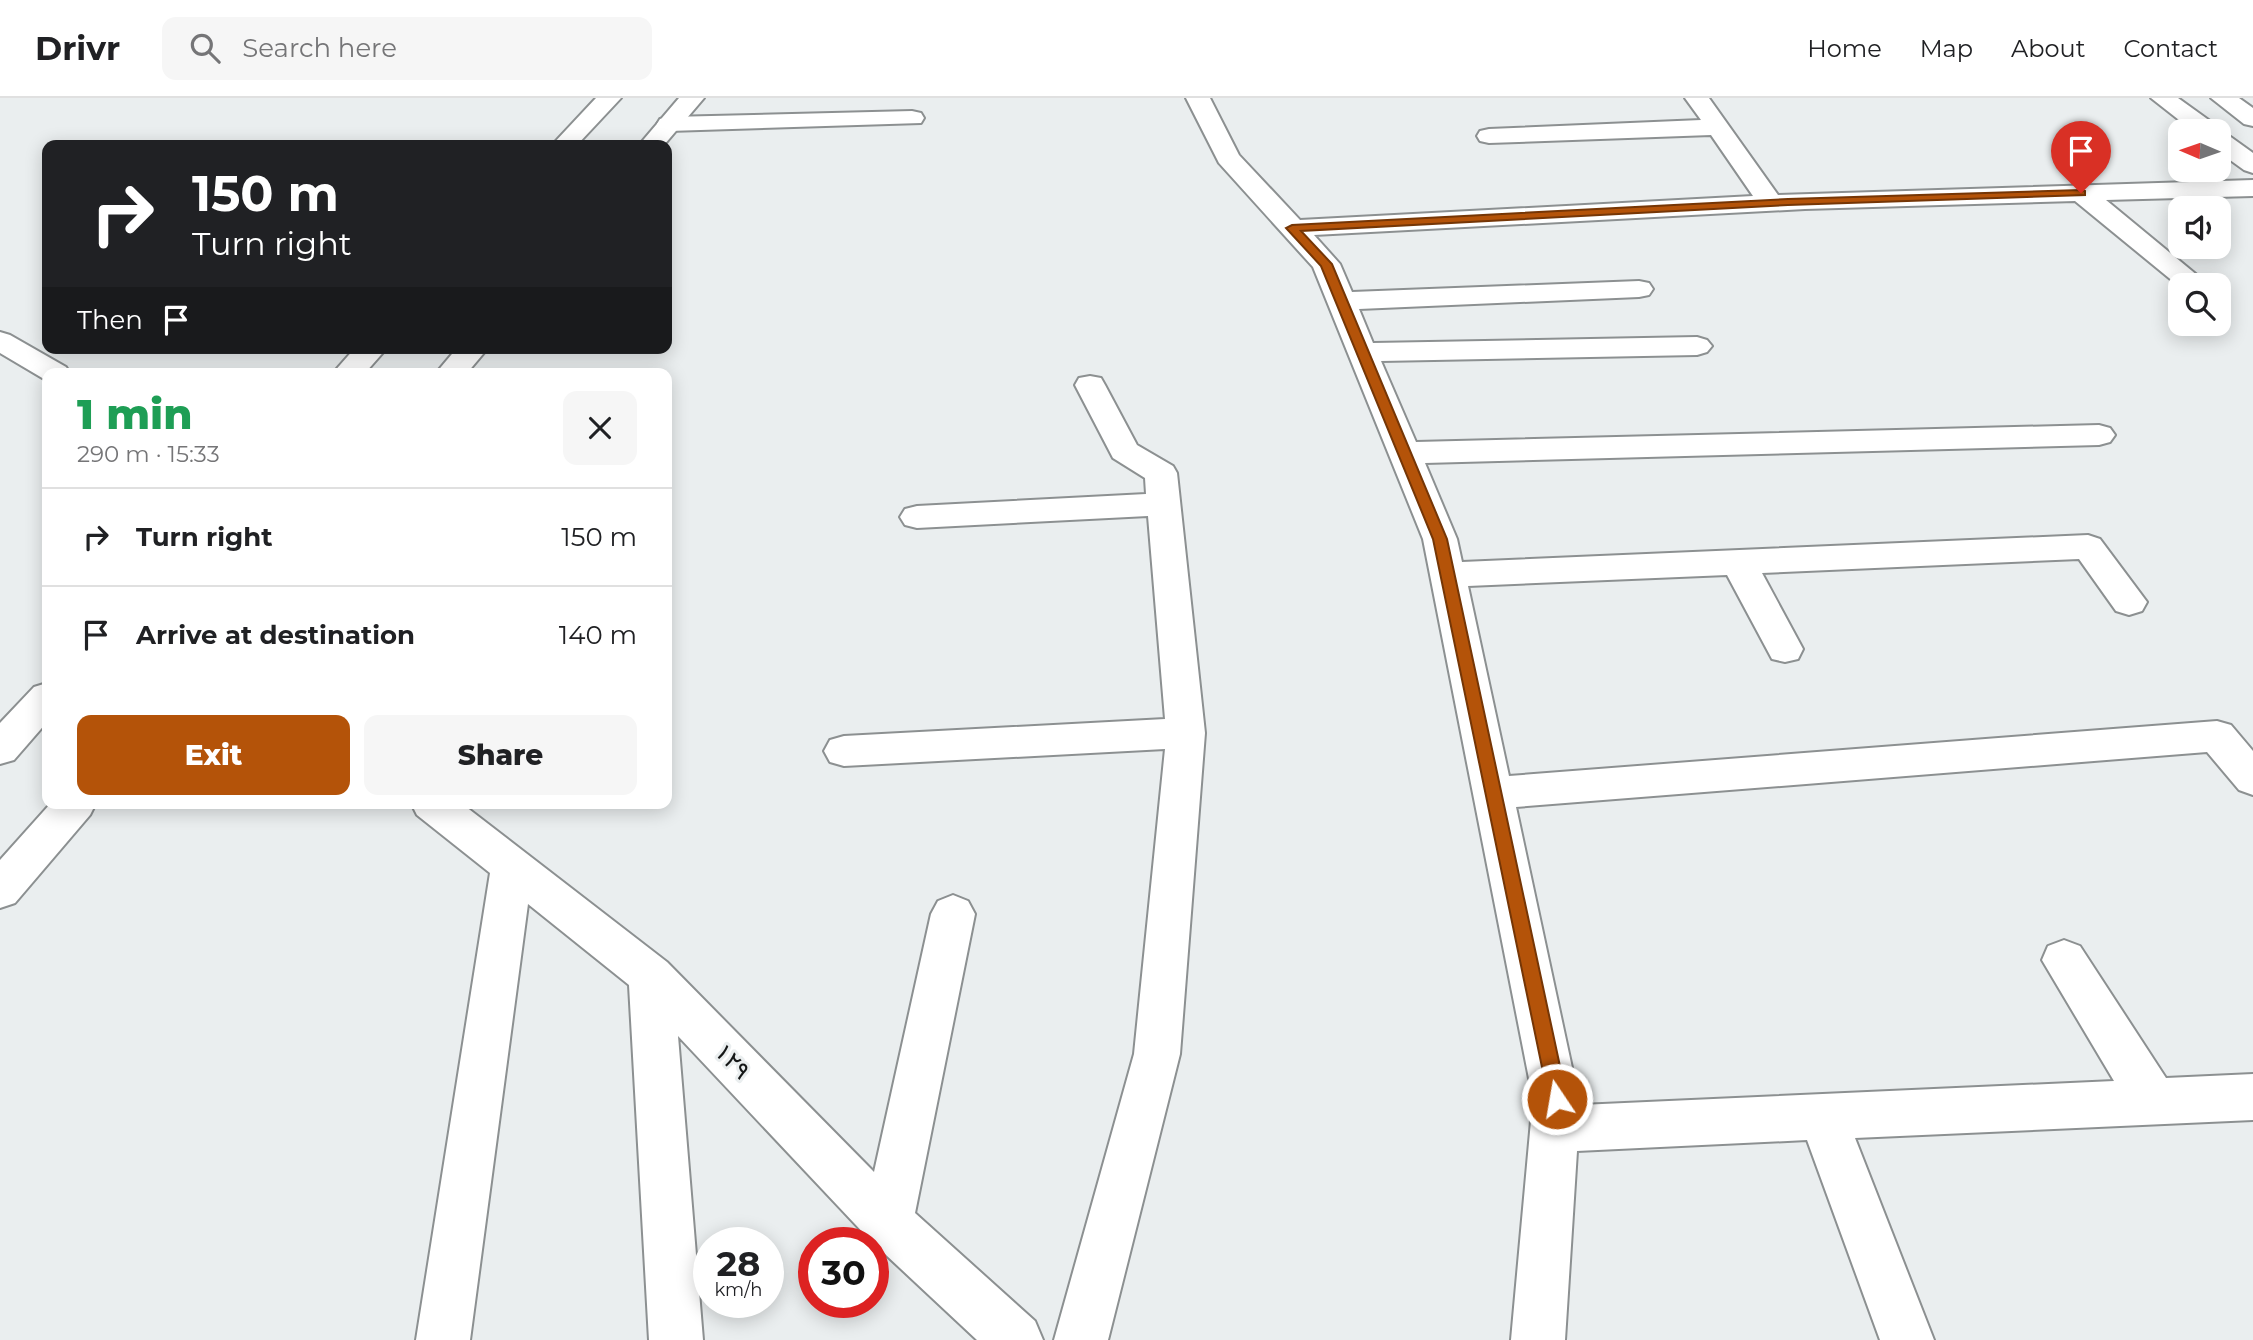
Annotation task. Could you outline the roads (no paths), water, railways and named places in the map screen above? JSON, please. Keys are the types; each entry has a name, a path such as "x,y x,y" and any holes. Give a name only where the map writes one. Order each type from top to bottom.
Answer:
{"street":[{"path":"569,140 609,98"},
{"path":"655,140 692,98"},
{"path":"1198,98 1228,158 1326,264 1440,539 1557,1099 1538,1340"},
{"path":"1697,98 1771,203"},
{"path":"2163,98 2192,119"},
{"path":"2223,98 2253,119"},
{"path":"669,124 912,118"},
{"path":"1489,136 1717,127"},
{"path":"2231,149 2253,165"},
{"path":"1292,228 1771,203 2253,188"},
{"path":"2081,193 2180,273"},
{"path":"1341,302 1639,289"},
{"path":"0,341 46,368"},
{"path":"1362,352 1697,346"},
{"path":"353,368 366,354"},
{"path":"455,368 467,354"},
{"path":"1081,1340 1157,1054 1186,733 1161,473 1124,451 1090,385"},
{"path":"1404,453 2099,435"},
{"path":"917,517 1164,504"},
{"path":"1447,575 2088,547 2129,602"},
{"path":"1738,562 1785,649"},
{"path":"0,749 42,703"},
{"path":"844,751 1186,733"},
{"path":"1493,793 2217,736 2253,779"},
{"path":"0,890 71,809"},
{"name":"۱۲۹","path":"439,809 651,976 888,1222 1016,1340"},
{"path":"443,1340 512,867"},
{"path":"888,1222 953,914"},
{"path":"2064,960 2153,1101"},
{"path":"651,976 676,1340"},
{"path":"1555,1129 2253,1097"},
{"path":"1822,1116 1907,1340"}]}
